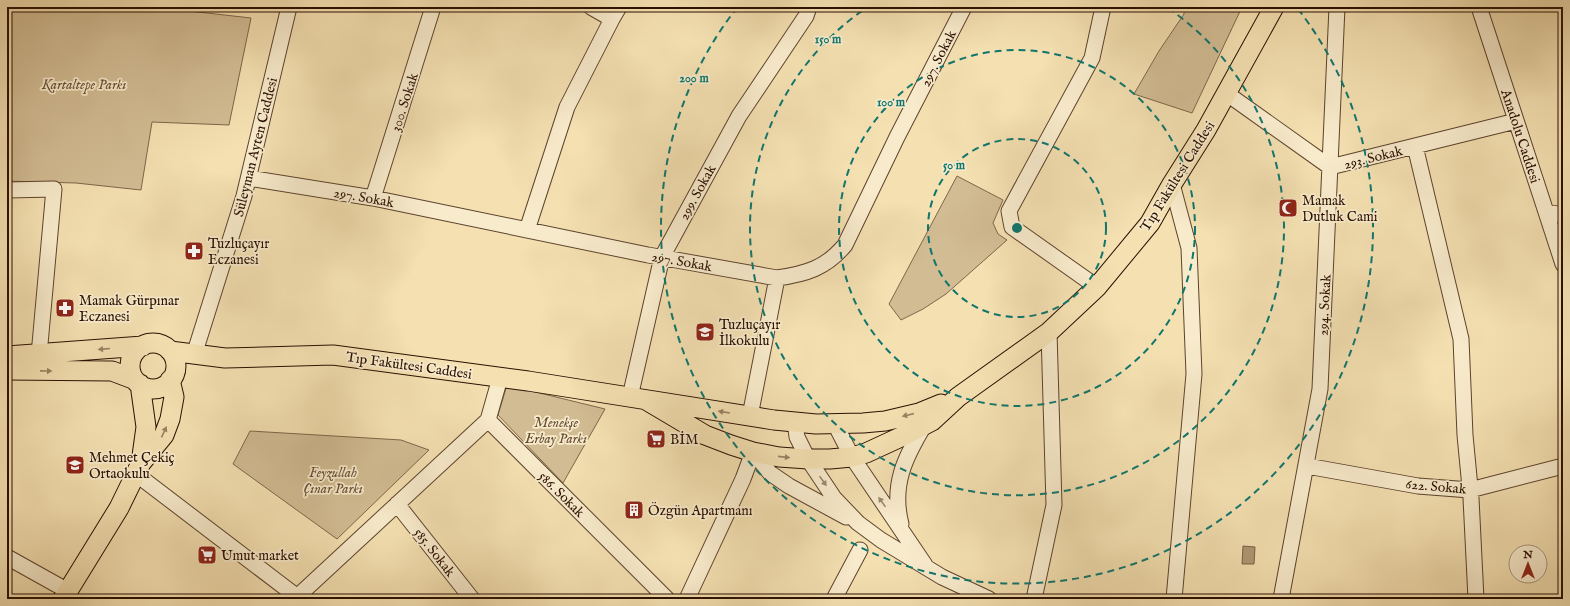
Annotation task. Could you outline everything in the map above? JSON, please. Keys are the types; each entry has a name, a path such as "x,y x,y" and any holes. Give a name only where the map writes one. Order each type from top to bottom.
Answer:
{"main road":[{"name":"Tıp Fakültesi Caddesi","path":"170,351 225,358 333,355 500,378 795,422 835,424 863,423 885,421 919,413 958,398 1049,332 1097,287 1150,223 1172,184 1199,142 1274,7"},
{"path":"7,356 39,355 143,346 154,343 160,344 170,351 176,366 175,371 166,385 155,388 136,382 112,371 7,370"},
{"path":"139,469 146,427 136,382 131,370 132,359 138,349 143,346"},
{"path":"65,595 119,508 139,469 164,435 170,419 174,397 170,380"},
{"path":"638,399 705,435 753,452 779,457 808,460 830,460 852,457 885,445 932,421 958,398"}],"street":[{"name":"Süleyman Ayten Caddesi","path":"194,355 249,178 289,7"},
{"name":"300. Sokak","path":"373,198 433,7"},
{"path":"527,230 567,107 615,13 591,7"},
{"name":"299. Sokak","path":"638,399 662,258 739,116 806,16 810,7"},
{"name":"297. Sokak","path":"249,178 373,198 662,258 777,278 804,273 822,266 833,258 845,245 897,137 964,7"},
{"path":"1097,287 1012,227 1009,211 1092,58 1103,7"},
{"name":"294. Sokak","path":"1281,599 1320,389 1337,7"},
{"name":"Anadolu Caddesi","path":"1479,7 1563,264"},
{"name":"293. Sokak","path":"1226,93 1330,167 1516,121"},
{"path":"1415,146 1461,339 1465,435 1470,490 1476,599"},
{"path":"1172,184 1189,248 1194,374 1174,599"},
{"path":"7,190 54,189 39,355"},
{"path":"1546,212 1563,215"},
{"path":"750,416 777,278"},
{"path":"1034,599 1054,505 1049,332"},
{"path":"139,469 299,598 397,504 488,420 500,378"},
{"name":"586. Sokak","path":"488,420 667,599"},
{"path":"795,422 797,437 808,460 834,498 858,523"},
{"path":"835,424 852,457 928,569"},
{"path":"902,531 896,495 900,473 911,447 925,424"},
{"path":"753,452 770,473 789,486 858,523 881,540 942,577 989,599"},
{"path":"687,599 743,479 753,452"},
{"name":"622. Sokak","path":"1306,466 1418,486 1470,490 1563,466"},
{"name":"585. Sokak","path":"397,504 472,599"},
{"path":"834,599 860,550"},
{"path":"7,557 65,595"}],"green space":[{"name":"Kartaltepe Parkı","path":"7,7 154,7 251,18 229,125 152,122 141,190 76,183 7,181"},
{"path":"1184,7 1242,7 1192,113 1134,94 1159,51 1184,14"},
{"path":"957,176 1003,200 993,223 998,234 1007,240 946,294 923,309 901,320 889,304"},
{"name":"Menekşe Erbay Parkı","path":"507,385 605,409 563,483 498,415"},
{"name":"Feyzullah Çınar Parkı","path":"250,431 401,440 429,450 337,539 233,464"}],"shaded area":[{"path":"1243,546 1255,547 1254,564 1242,564"}],"place":[{"name":"Mamak Dutluk Cami","path":"1288,208"},
{"name":"Tuzluçayır Eczanesi","path":"194,251"},
{"name":"Mamak Gürpınar Eczanesi","path":"65,308"},
{"name":"Tuzluçayır İlkokulu","path":"705,332"},
{"name":"BİM","path":"656,439"},
{"name":"Mehmet Çekiç Ortaokulu","path":"75,465"},
{"name":"Özgün Apartmanı","path":"634,510"},
{"name":"Umut market","path":"207,555"}]}
